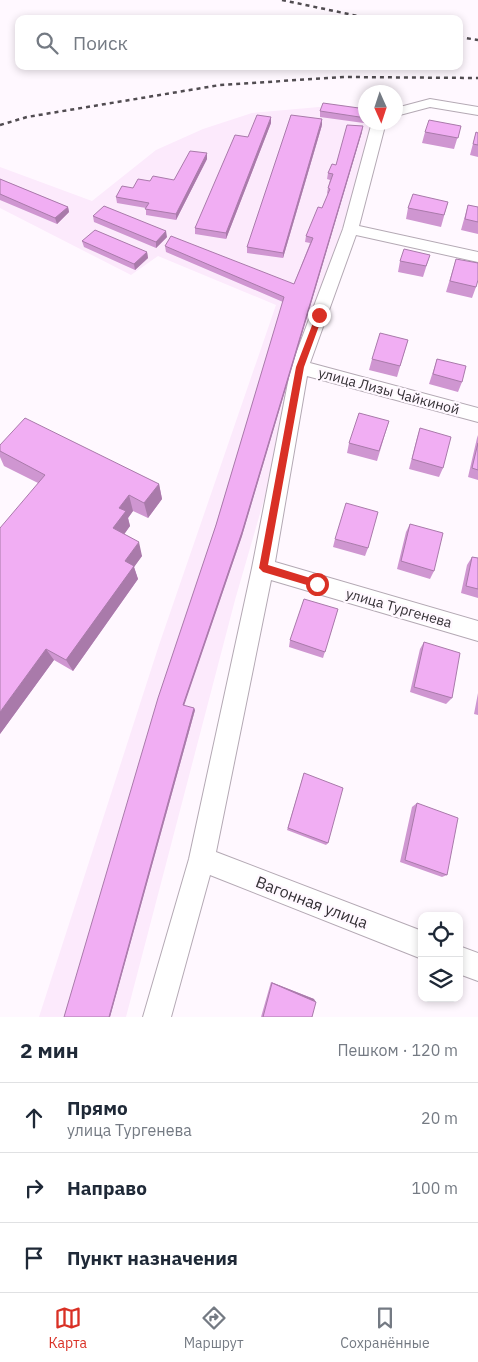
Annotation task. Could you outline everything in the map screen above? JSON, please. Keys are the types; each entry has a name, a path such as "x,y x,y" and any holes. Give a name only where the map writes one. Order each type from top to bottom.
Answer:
{"street":[{"path":"403,110 430,103 478,111"},
{"path":"157,1017 202,859 263,568 300,367 351,229 377,130"},
{"path":"351,229 478,257"},
{"name":"улица Лизы Чайкиной","path":"300,367 478,415"},
{"name":"улица Тургенева","path":"263,568 478,631"},
{"name":"Вагонная улица","path":"202,859 418,943"},
{"path":"463,961 478,967"}],"shaded area":[{"path":"319,107 358,113 358,130 371,130 235,600 126,1017 39,1017 159,645 276,305 158,256 131,275 0,208 0,167 92,201 156,150 203,129 252,113"}],"building":[{"path":"323,103 358,108 358,117 320,111"},
{"path":"257,115 271,117 226,233 195,228 235,135 248,137"},
{"path":"291,115 322,119 283,253 247,247"},
{"path":"429,120 461,126 458,138 425,132"},
{"path":"347,125 358,126 358,130 362,130 242,532 183,705 194,708 109,1017 64,1017 158,698 216,525 284,297 165,246 171,236 294,284 313,238 306,236 318,207 322,208 330,189 328,188 333,174 328,173 332,164 336,165"},
{"path":"476,132 478,133 478,145 473,144"},
{"path":"190,151 207,153 176,214 145,209 149,203 116,197 122,186 133,188 138,179 150,181 153,176 174,180"},
{"path":"0,179 68,207 55,218 0,194"},
{"path":"413,194 448,202 444,215 408,208"},
{"path":"468,205 478,207 478,222 465,219"},
{"path":"104,206 166,231 156,242 93,216"},
{"path":"95,230 147,252 134,264 82,241"},
{"path":"404,249 430,255 426,266 400,261"},
{"path":"456,259 478,263 476,287 450,281"},
{"path":"380,333 408,340 400,366 372,359"},
{"path":"437,359 466,366 462,382 433,374"},
{"path":"359,413 389,421 379,451 349,443"},
{"path":"25,418 159,484 144,503 129,495 119,508 126,511 113,528 139,542 125,561 134,566 66,660 46,649 0,712 0,528 45,475 0,451 0,445"},
{"path":"420,428 451,437 443,468 412,459"},
{"path":"478,443 478,470 472,468"},
{"path":"346,503 378,512 368,548 335,539"},
{"path":"410,524 443,533 434,571 401,561"},
{"path":"472,557 478,558 478,589 466,586"},
{"path":"304,599 338,609 325,652 290,640"},
{"path":"424,642 460,653 452,698 414,687"},
{"path":"304,773 343,788 328,843 288,828"},
{"path":"417,803 458,818 447,875 405,860"},
{"path":"272,983 316,1002 312,1017 263,1017"}],"railway":[{"path":"282,0 353,15"},
{"path":"463,38 478,40"},
{"path":"0,125 27,117 220,85 344,77 478,78"}],"route":[{"path":"317,584 263,568 300,367 319,315"}]}
